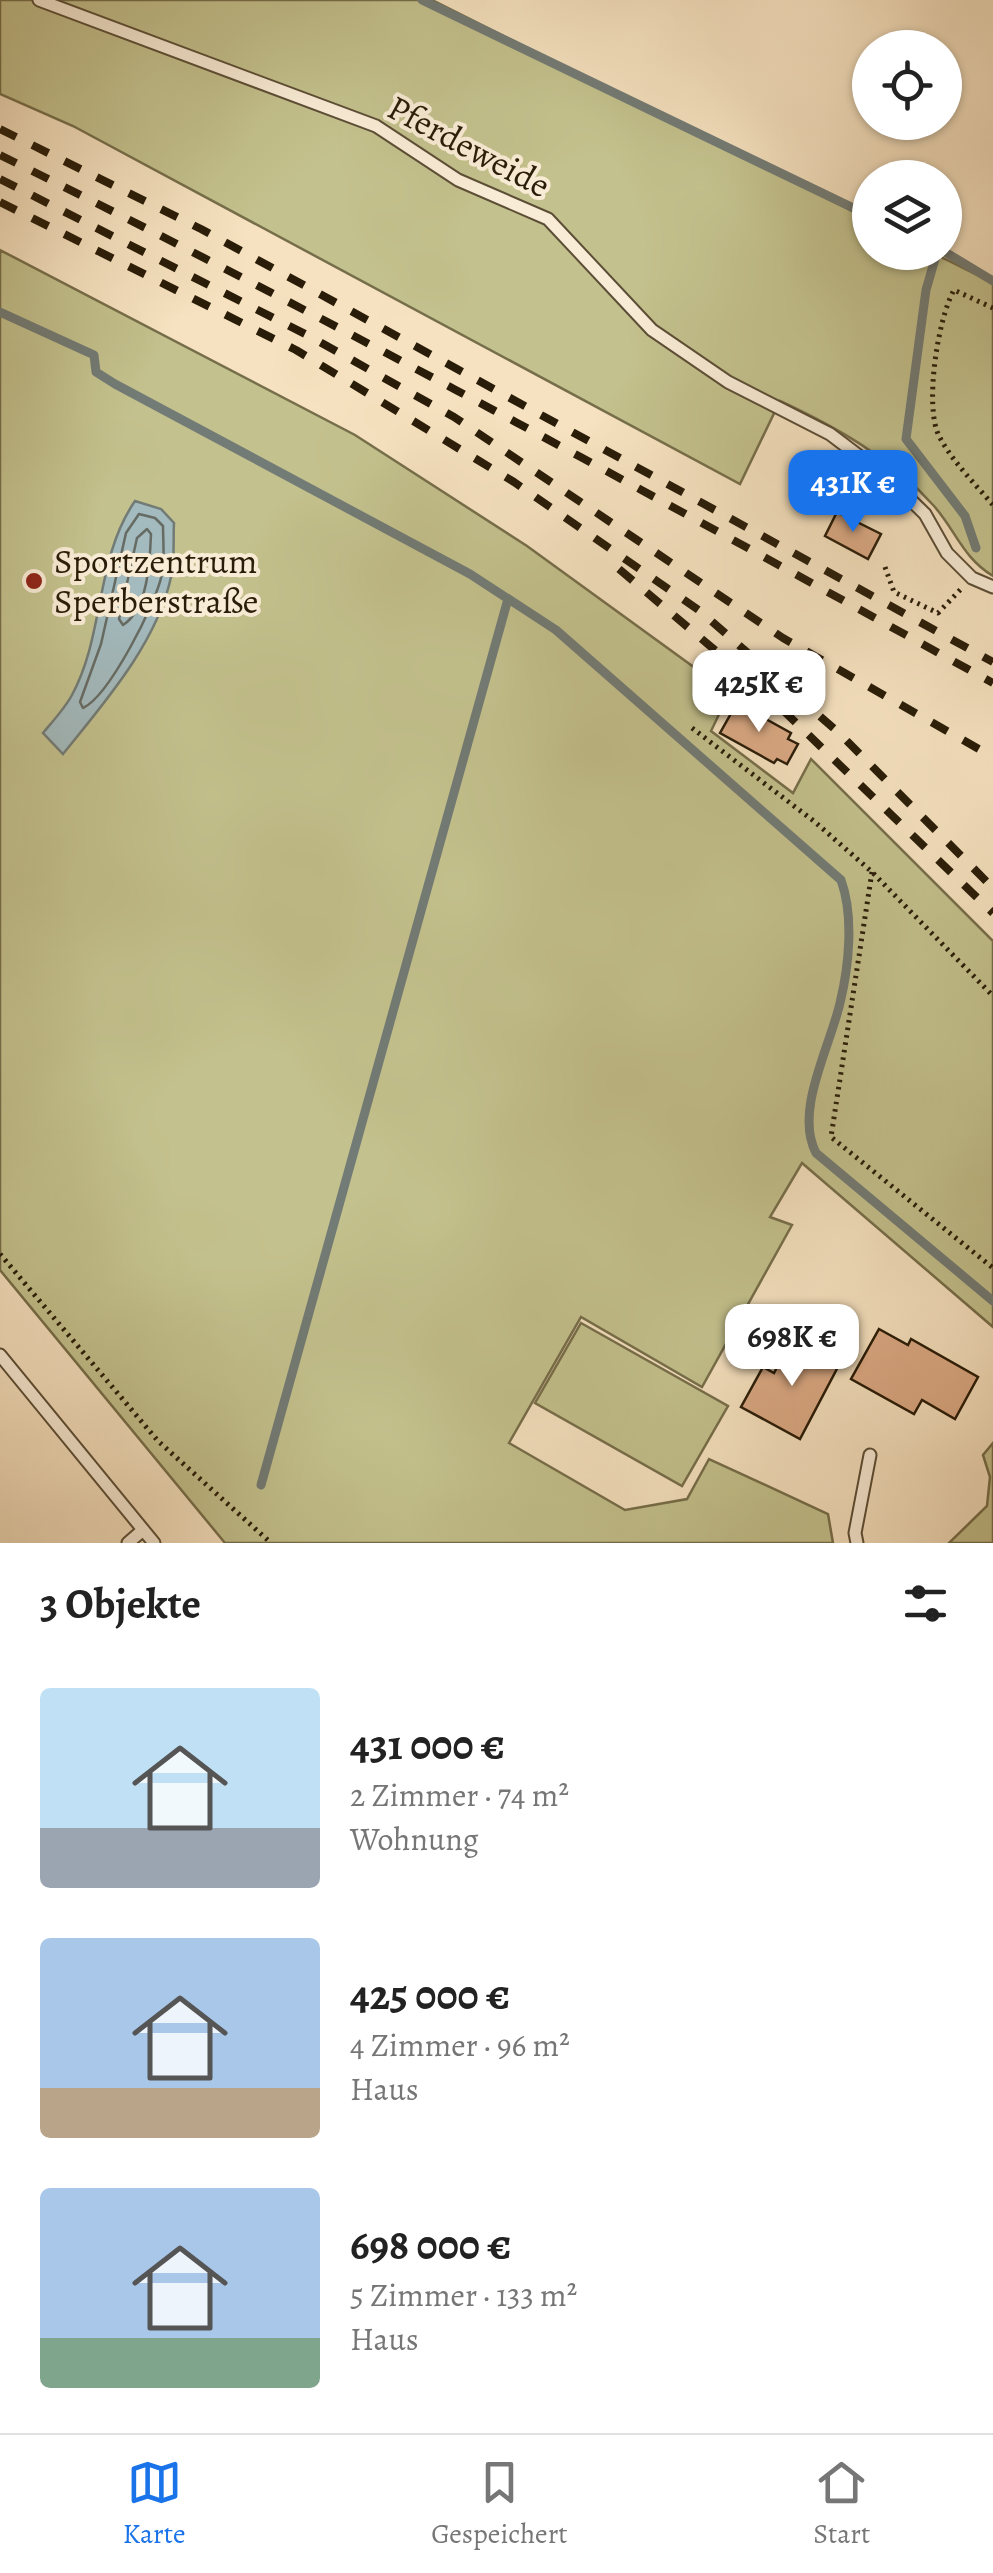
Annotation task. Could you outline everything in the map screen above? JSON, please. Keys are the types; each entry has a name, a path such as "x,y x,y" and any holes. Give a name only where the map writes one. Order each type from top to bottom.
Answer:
{"lane":[{"name":"Pferdeweide","path":"39,0 376,126 458,180 548,219 652,330 728,382 830,434 888,478 925,514 947,553 972,578 993,587"},
{"path":"0,1355 154,1543"},
{"path":"857,1543 854,1532 870,1455"},
{"path":"128,1543 144,1530"}],"path":[{"path":"993,308 954,290 942,311 932,412 938,436 993,505"},
{"path":"885,567 894,592 924,609 938,612 972,578"},
{"path":"692,728 815,822 872,872 993,996"},
{"path":"872,872 831,1137 993,1268"},
{"path":"0,1254 158,1441 271,1543"}],"shaded area":[{"path":"0,0 432,0 852,211 852,270 962,268 993,283 993,576 974,561 942,515 900,473 843,433 802,411 780,401 740,484 73,126 0,94"},
{"path":"0,250 355,435 527,546 695,668 724,704 711,731 793,793 811,759 993,941 993,1327 802,1163 770,1217 792,1225 702,1387 581,1317 509,1443 625,1510 687,1499 709,1459 828,1514 833,1543 225,1543 0,1270"},
{"path":"581,1323 728,1406 682,1486 535,1403"},
{"path":"993,1443 993,1543 949,1543 987,1506 990,1477 983,1455"}],"water":[{"path":"135,501 161,509 174,523 171,577 141,649 63,754 43,733 69,700 83,672 113,547"}],"building":[{"path":"837,512 881,534 868,559 825,536"},
{"path":"737,703 791,733 788,739 798,744 787,764 777,759 774,763 720,733"},
{"path":"879,1329 908,1345 911,1339 978,1377 955,1419 922,1400 914,1414 851,1379"},
{"path":"792,1338 840,1363 800,1439 741,1407 763,1367 774,1373"}],"waterway":[{"path":"422,0 852,207"},
{"path":"962,262 993,281"},
{"path":"932,270 906,439 965,516 976,548"},
{"path":"0,312 94,355 96,372 115,384 470,574 556,630 841,880 848,909 848,957 840,1003 811,1099 810,1136 816,1153 993,1301"},
{"path":"261,1485 508,599"}],"railway":[{"path":"0,129 201,229 993,662"},
{"path":"0,155 375,347 993,683"},
{"path":"0,179 309,336 454,417 783,638 993,757"},
{"path":"0,202 296,350 514,482 700,611 839,733 993,888"},
{"path":"619,569 761,689 993,913"}],"place":[{"name":"Sportzentrum Sperberstraße","path":"34,581"}]}
